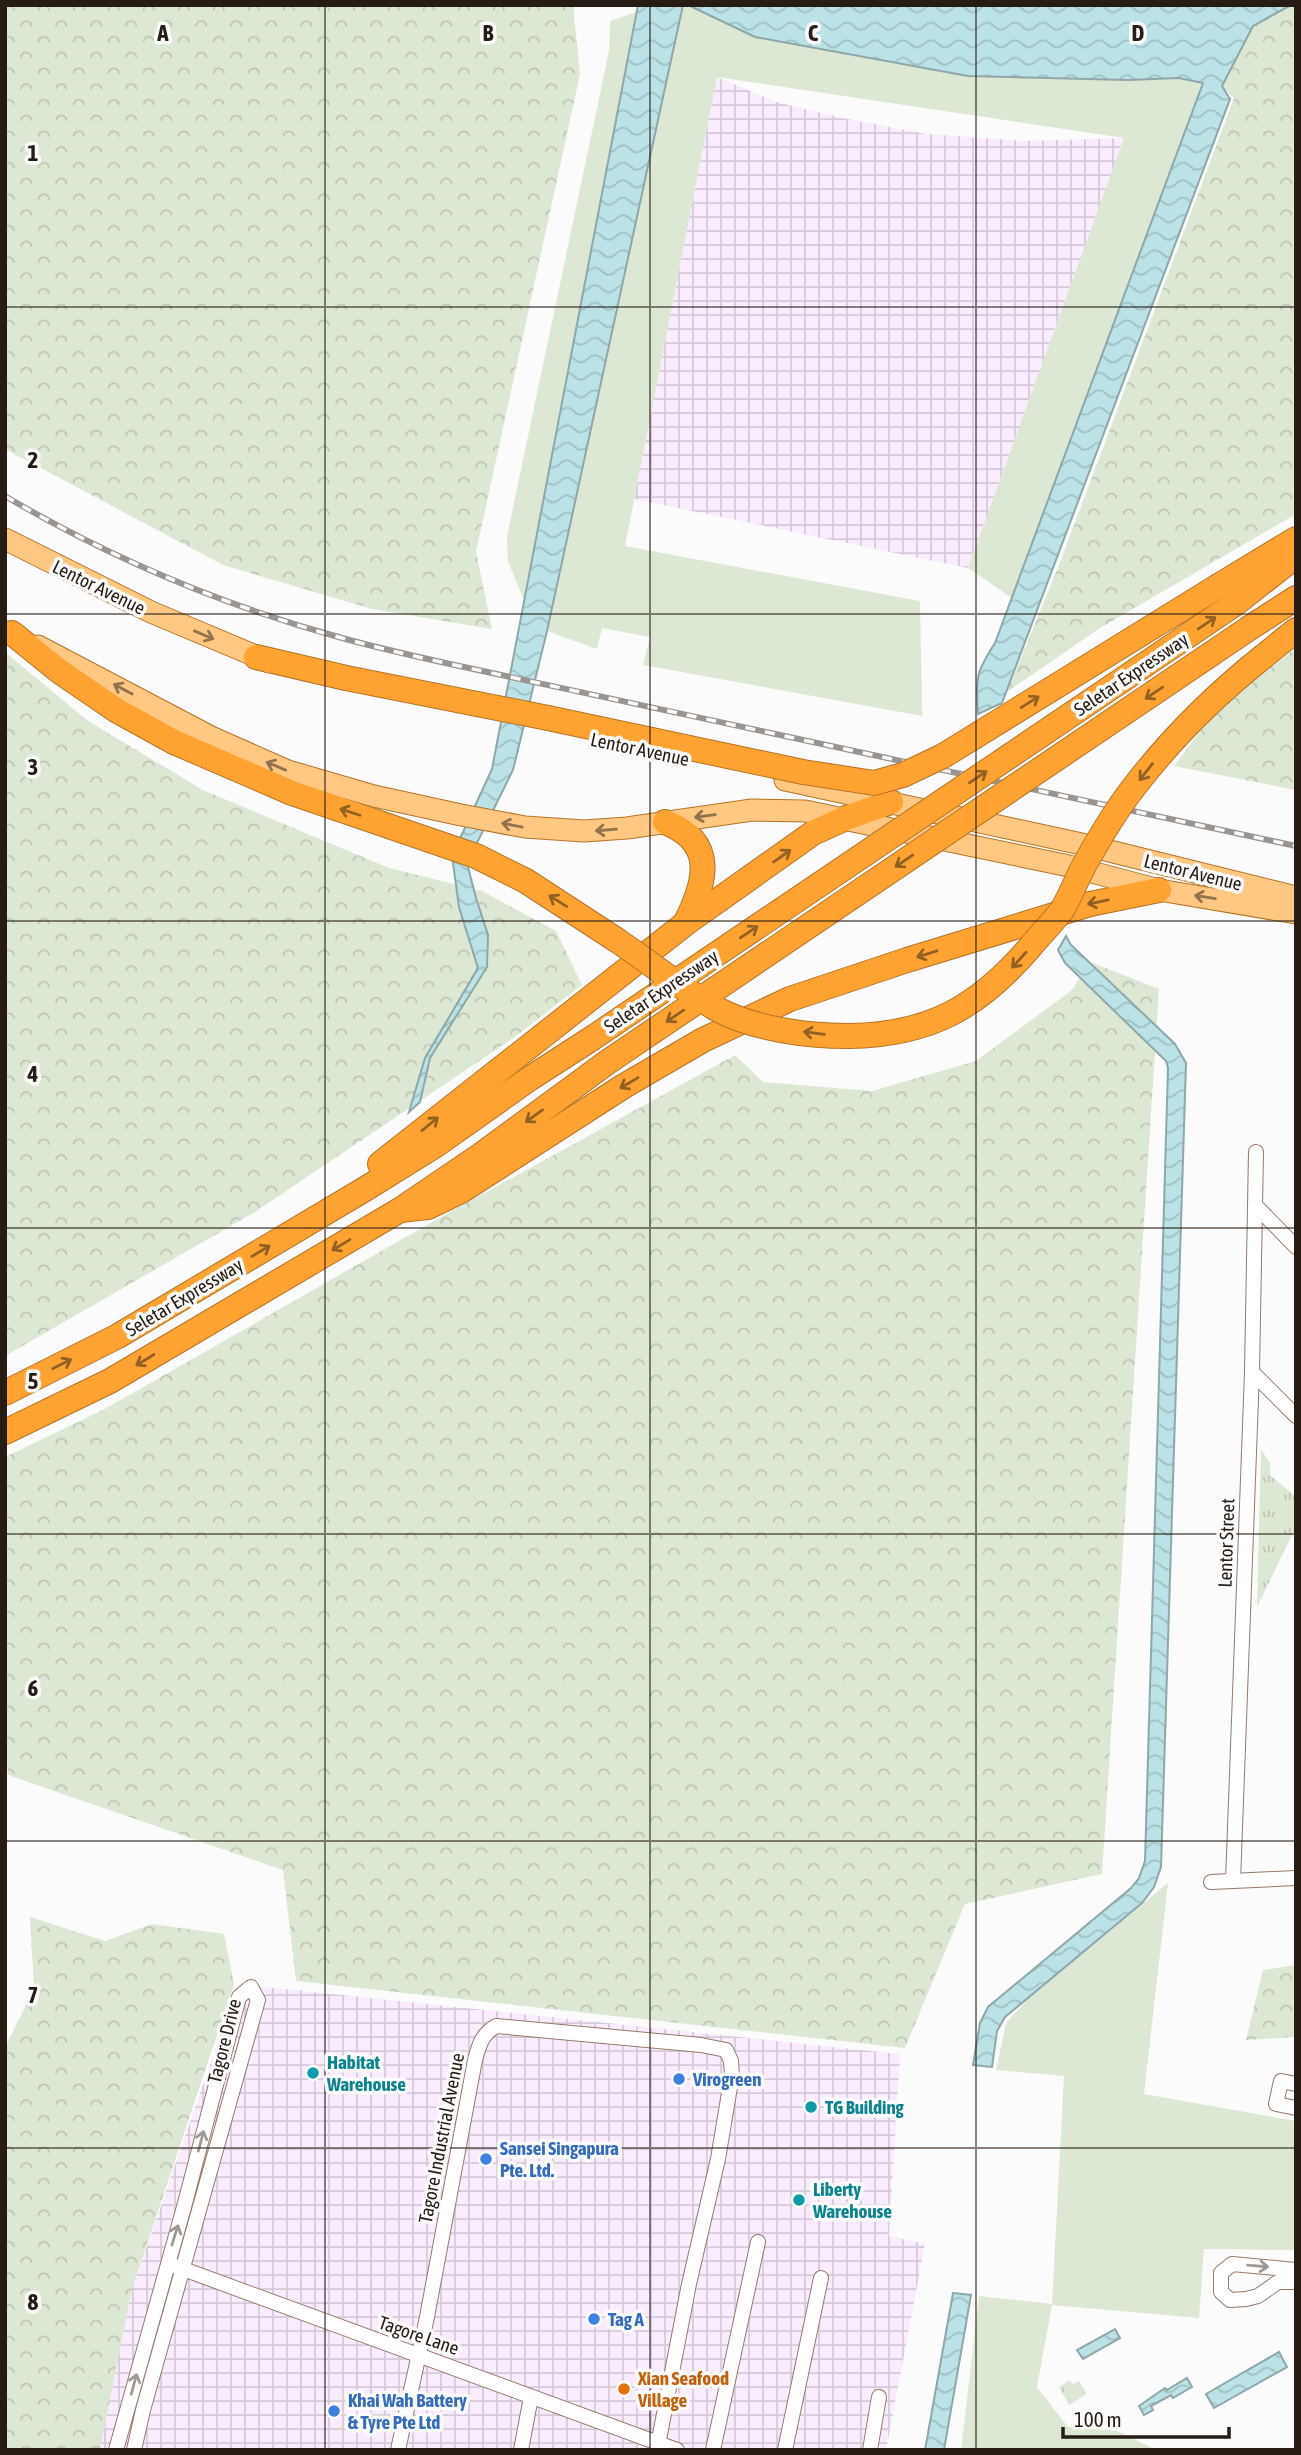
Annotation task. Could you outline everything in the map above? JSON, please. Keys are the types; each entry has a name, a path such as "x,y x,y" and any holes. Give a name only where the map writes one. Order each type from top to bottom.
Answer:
{"highway":[{"path":"256,657 489,712 874,783 903,775 943,756 1228,594 1296,539"},
{"name":"Seletar Expressway","path":"5,1393 118,1336 436,1144 591,1039 1228,594 1296,556"},
{"name":"Seletar Expressway","path":"5,1432 110,1381 400,1210 481,1155 609,1061 1296,598"},
{"path":"8,631 59,671 116,710 174,742 257,779 326,805 441,842 506,870 580,914 716,1008 741,1019 832,1036 892,1032 922,1026 973,1001 1002,978 1062,910 1087,860 1132,789 1171,740 1215,695 1296,630"},
{"path":"365,1189 374,1171 388,1158 686,923 813,833 891,802"},
{"path":"665,822 690,836 702,855 704,879 686,923"},
{"path":"400,1210 428,1207 461,1191 624,1086 703,1040 790,999 1090,904 1159,890"}],"main road":[{"name":"Lentor Avenue","path":"5,539 151,612 256,657"},
{"name":"Lentor Avenue","path":"8,631 211,737 288,771 363,793 461,815 525,827 603,830 774,809 805,811 1069,866 1159,890 1296,913"},
{"name":"Lentor Avenue","path":"489,712 541,729 891,802 1296,897"},
{"path":"1069,866 1077,844"}],"street":[{"name":"Lentor Street","path":"1233,1881 1252,1373 1256,1152"},
{"path":"1255,1206 1296,1247"},
{"path":"1252,1373 1296,1416"},
{"path":"1211,1882 1296,1878"},
{"name":"Tagore Drive","path":"116,2450 239,1997 251,1987 258,2000 134,2450"},
{"name":"Tagore Industrial Avenue","path":"398,2450 439,2257 475,2060 480,2042 487,2031 496,2026 701,2045 726,2050 731,2061 732,2075 718,2159 689,2284 658,2446"},
{"path":"1296,2084 1281,2081 1276,2104 1296,2108"},
{"path":"713,2450 758,2242"},
{"name":"Tagore Lane","path":"166,2264 418,2354 658,2446 677,2450"},
{"path":"1296,2270 1232,2264 1221,2273 1221,2292 1230,2300 1246,2299 1258,2296 1278,2281 1296,2282"},
{"path":"785,2450 821,2278"},
{"path":"521,2450 531,2397"},
{"path":"870,2450 879,2397"}],"shaded area":[{"path":"717,77 776,102 926,134 1024,141 1124,138 968,568 634,499"},
{"path":"238,1984 900,2054 889,2236 925,2244 886,2450 100,2450 132,2289"}],"green space":[{"path":"5,5 573,5 580,74 476,552 492,629 372,609 223,565 5,449"},
{"path":"683,5 755,37 1128,80 1179,78 1203,83 1012,598 968,568 1124,138 717,77 625,546 920,601 922,716 643,665 650,637 602,628 597,649 547,631"},
{"path":"1296,5 1296,514 1100,628 1007,692 1059,565 1234,98 1221,86 1253,26"},
{"path":"637,12 524,600 508,562 507,536 609,51 610,21"},
{"path":"1296,648 1296,790 1174,766 1217,709"},
{"path":"5,652 88,721 203,790 389,868 482,891 556,931 582,985 512,1039 255,1212 5,1356"},
{"path":"1090,962 1159,989 1102,1874 965,1904 905,2048 296,1981 283,1870 8,1775 5,1730 5,1457 103,1410 434,1221 735,1055 763,1082 872,1091 976,1061 1072,990"},
{"path":"1261,1449 1270,1463 1270,1475 1296,1497 1296,1527 1257,1607"},
{"path":"1168,1883 1144,2094 1296,2121 1296,2250 1204,2249 1199,2318 1052,2305 1037,2387 1068,2427 1118,2431 1156,2450 961,2450 979,2296 1052,2304 1064,2076 996,2070 1006,2023 1032,1995"},
{"path":"30,1917 105,1941 152,1924 224,1934 234,1984 132,2289 100,2450 5,2450 5,2047 34,1989"},
{"path":"1296,1965 1296,2037 1246,2040 1263,1970"},
{"path":"1070,2380 1072,2384 1079,2381 1087,2394 1069,2405 1059,2387"}],"water":[{"path":"638,5 683,5 547,631 513,770 467,863 488,935 487,967 430,1058 420,1102 409,1112 425,1058 478,968 459,907 452,856 492,769"},
{"path":"688,5 1291,5 1253,26 1222,86 1230,99 1002,703 978,714 977,683 980,669 995,643 1203,83 1179,78 1128,80 968,76 755,37"},
{"path":"1066,936 1071,945 1175,1044 1186,1063 1161,1867 1154,1887 1142,1903 1005,2017 997,2031 992,2067 973,2065 980,2023 988,2007 1131,1888 1139,1878 1145,1861 1168,1068 1166,1061 1065,963 1058,950"},
{"path":"953,2293 971,2295 944,2450 925,2450"},
{"path":"1115,2329 1120,2338 1083,2359 1077,2350"},
{"path":"1279,2352 1287,2367 1214,2408 1206,2394"},
{"path":"1187,2378 1192,2387 1151,2406 1153,2410 1144,2415 1139,2406 1165,2388 1167,2390"}],"railway":[{"path":"5,496 86,540 169,578 255,611 356,642 1296,846"}],"place":[{"name":"Habitat Warehouse","path":"313,2073"},
{"name":"Virogreen","path":"679,2079"},
{"name":"TG Building","path":"811,2107"},
{"name":"Sansei Singapura Pte. Ltd.","path":"486,2159"},
{"name":"Liberty Warehouse","path":"799,2200"},
{"name":"Tag A","path":"594,2319"},
{"name":"Xian Seafood Village","path":"624,2389"},
{"name":"Khai Wah Battery & Tyre Pte Ltd","path":"334,2411"}]}
